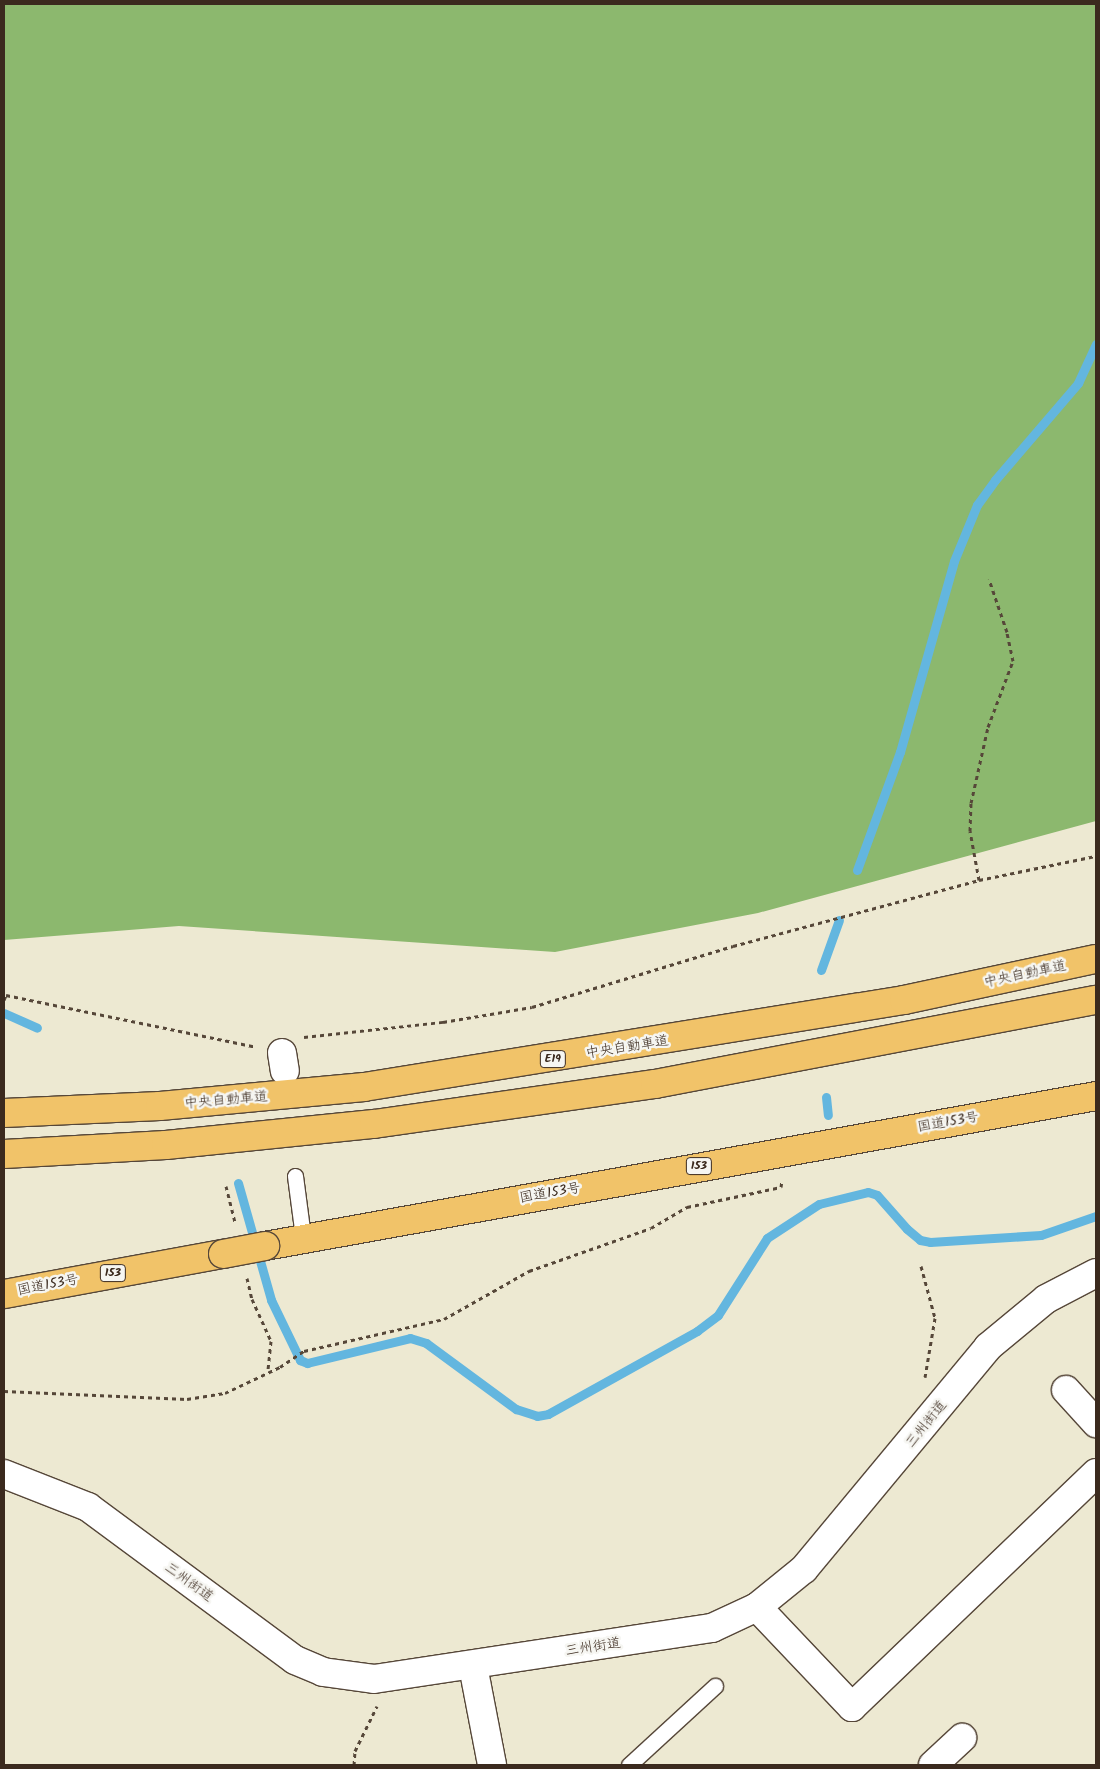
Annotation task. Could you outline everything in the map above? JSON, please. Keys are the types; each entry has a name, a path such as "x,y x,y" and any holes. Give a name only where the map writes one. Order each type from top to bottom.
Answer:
{"highway":[{"name":"中央自動車道","path":"4,1113 160,1106 364,1087 904,1000 1096,959"},
{"path":"4,1154 166,1145 374,1124 655,1084 1096,1000"},
{"name":"国道153号","path":"4,1294 786,1150 1096,1096"}],"street":[{"name":"三州街道","path":"4,1474 88,1507 295,1660 323,1672 374,1679 473,1666 712,1628 757,1607 804,1570 988,1347 1046,1299 1096,1273"},
{"path":"1066,1390 1096,1423"},
{"path":"757,1607 852,1707 1096,1473"},
{"path":"473,1666 492,1765"},
{"path":"933,1765 962,1738"}],"lane":[{"path":"296,1176 302,1238"},
{"path":"629,1765 715,1686"}],"path":[{"path":"978,880 970,831 971,803 988,727 1013,661 1007,632 989,579"},
{"path":"4,1000 6,995 284,1062 292,1039 343,1030 443,1022 532,1007 733,946 978,880 1096,856"},
{"path":"4,1391 187,1399 225,1393 280,1367 304,1350 444,1319 529,1271 651,1228 687,1207 781,1187 786,1150"},
{"path":"921,1266 935,1318 930,1362 924,1379"},
{"path":"354,1765 355,1752 369,1728 379,1701 374,1679"}],"green space":[{"path":"4,4 1096,4 1096,821 758,913 555,952 179,926 4,940"}],"waterway":[{"path":"857,870 900,752 954,561 977,505 995,480 1078,383 1096,344"},
{"path":"821,970 839,920"},
{"path":"4,1013 37,1028"},
{"path":"826,1097 828,1115"},
{"path":"238,1183 271,1300 300,1360 307,1363 410,1338 426,1343 516,1409 537,1416 548,1414 697,1331 718,1315 767,1238 819,1204 868,1192 877,1195 907,1229 920,1240 930,1242 1041,1235 1096,1216"}]}
